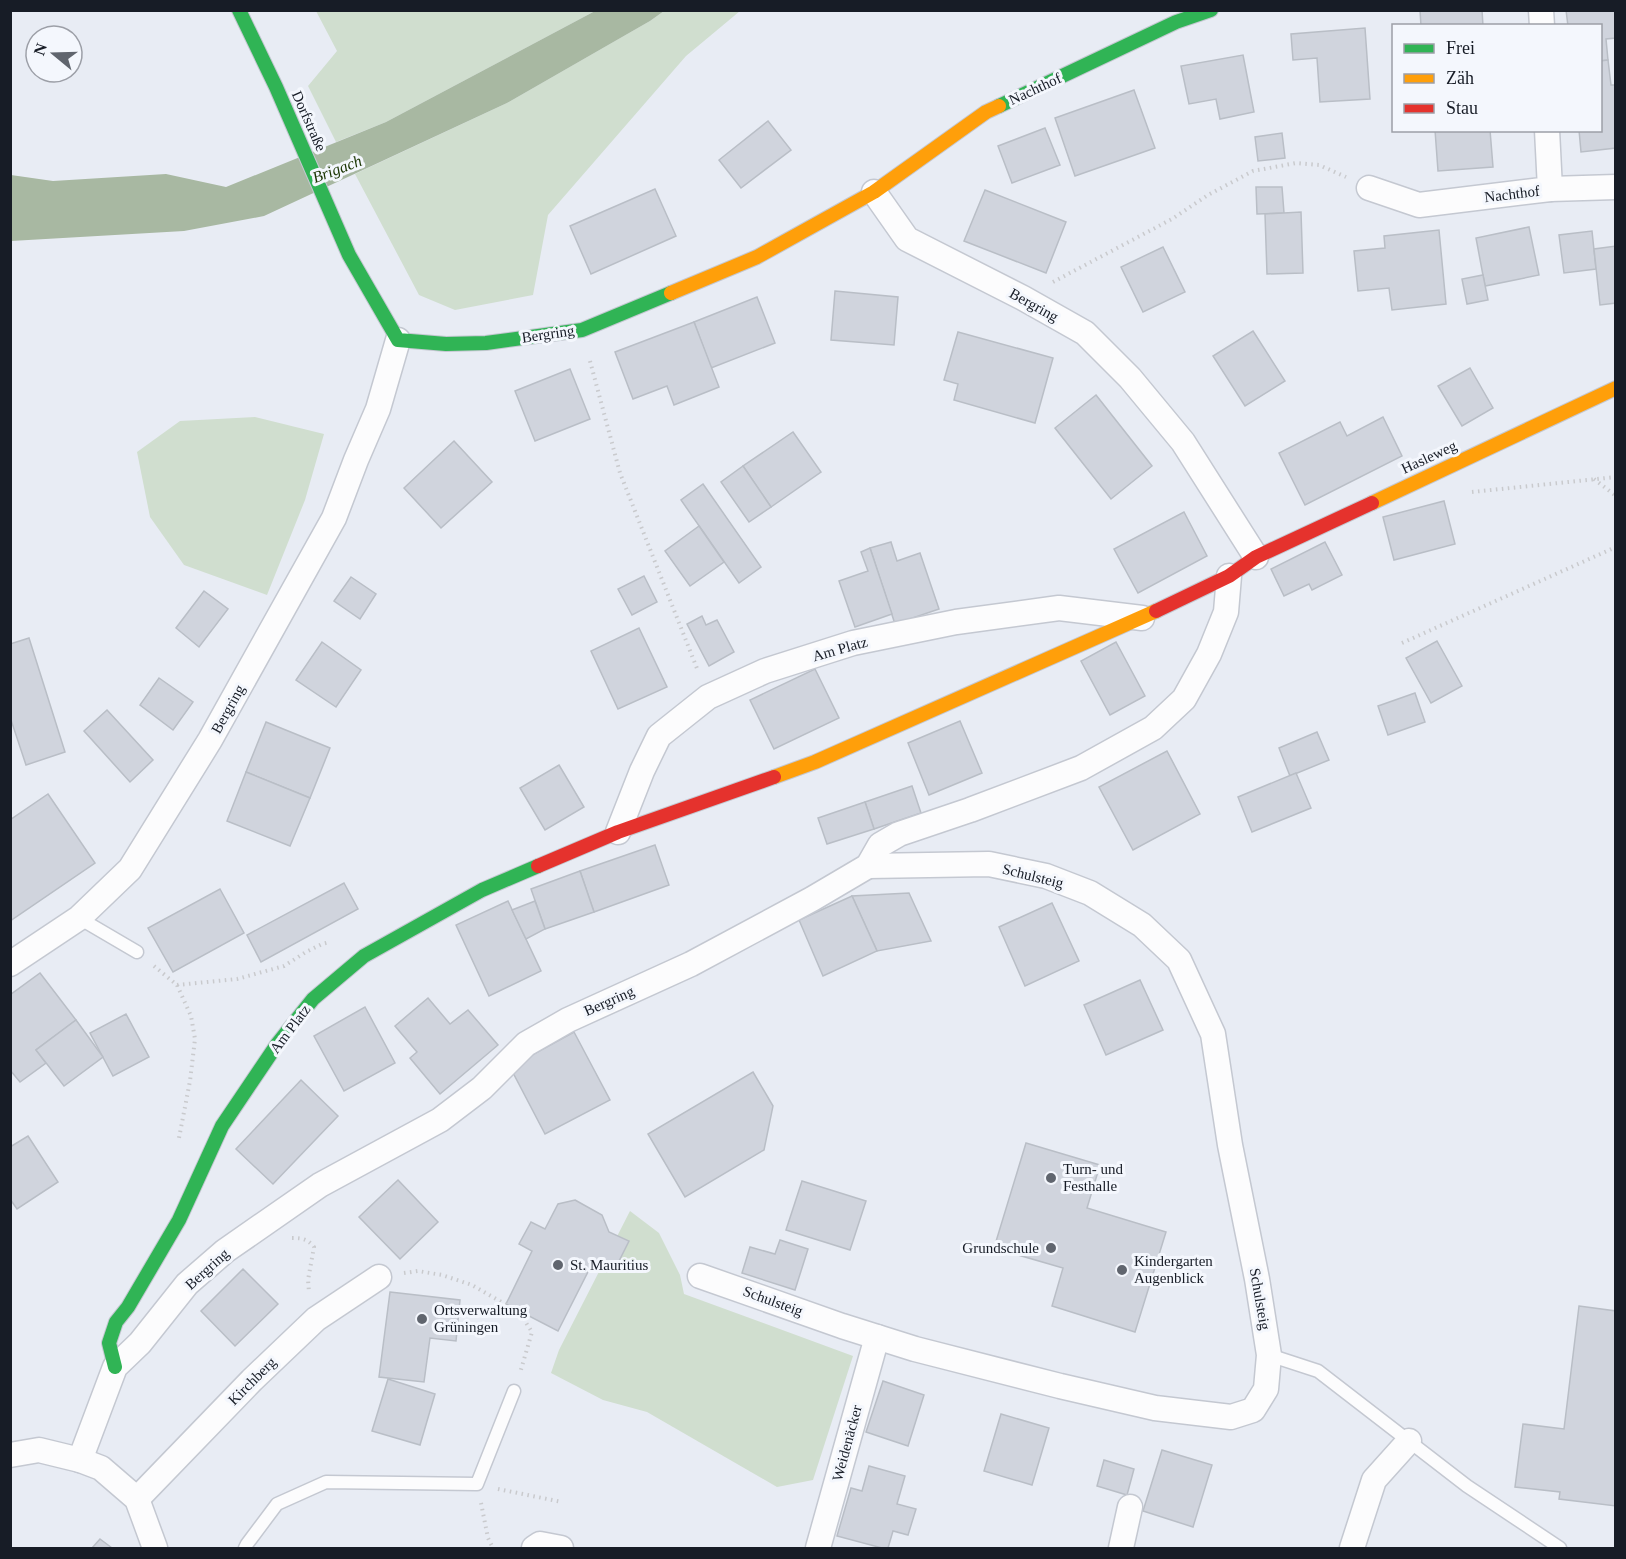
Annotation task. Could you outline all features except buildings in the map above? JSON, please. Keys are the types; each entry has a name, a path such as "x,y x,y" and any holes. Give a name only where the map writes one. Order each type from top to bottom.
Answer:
{"street":[{"name":"Dorfstraße","path":"239,10 276,87 349,255 398,340"},
{"name":"Nachthof","path":"874,192 986,112 1176,22 1211,10"},
{"name":"Nachthof","path":"1547,132 1550,189"},
{"name":"Nachthof","path":"1369,188 1419,204 1550,189 1616,187"},
{"name":"Bergring","path":"10,964 79,918 130,869 210,740 334,518 378,409 398,340 446,344 486,343 582,330 757,257 874,192 907,239 1023,298 1085,333 1130,378 1183,442 1256,557"},
{"name":"Hasleweg","path":"1256,557 1616,387"},
{"name":"Am Platz","path":"115,1367 110,1342 116,1322 128,1306 179,1220 222,1126 278,1043 313,999 364,956 482,890 618,832 815,762 1142,618 1229,576 1256,557"},
{"name":"Bergring","path":"80,1460 115,1367 140,1343 187,1284 225,1251 320,1185 440,1120 482,1088 526,1044 568,1020 691,964 812,899 867,866 880,845 899,834 1081,768 1153,728 1184,699 1209,654 1226,612 1229,576"},
{"name":"Am Platz","path":"618,832 642,771 659,736 708,697 765,671 853,643 956,622 1059,608 1142,618"},
{"name":"Schulsteig","path":"700,1276 915,1349 1155,1408 1231,1417 1252,1410 1266,1389 1269,1355 1257,1279 1230,1145 1213,1034 1179,960 1142,925 1090,892 1046,876 989,864 867,866"},
{"name":"Kirchberg","path":"137,1499 252,1380 316,1319 379,1277"},
{"name":"Weidenäcker","path":"818,1548 877,1337"},
{"path":"1352,1548 1374,1480 1409,1441"},
{"path":"10,1455 39,1450 80,1460 101,1468 137,1499 155,1548"},
{"path":"1121,1548 1130,1507"},
{"path":"534,1548 540,1544 561,1548"}],"lane":[{"path":"79,918 137,952"},
{"path":"1269,1355 1318,1371 1467,1485 1560,1548"},
{"path":"245,1548 277,1504 326,1482 477,1484 514,1391"}],"path":[{"path":"1023,298 1172,219 1208,195 1253,171 1296,163 1319,165 1369,188"},
{"path":"582,330 620,473 708,697"},
{"path":"1471,493 1616,477"},
{"path":"1594,478 1616,496"},
{"path":"1402,643 1616,547"},
{"path":"177,985 237,979 284,966 306,952 330,942 337,941 364,956"},
{"path":"379,1277 418,1271 442,1275 472,1285 519,1312 532,1332 514,1391"},
{"path":"493,1548 488,1538 477,1484 562,1502"}],"shaded area":[{"path":"316,11 595,11 386,122 336,142 308,86 337,51"},
{"path":"664,11 740,11 686,56 548,215 533,295 455,310 419,295 355,174 507,103"},
{"path":"255,417 324,434 305,500 267,595 184,565 150,517 137,452 180,421"},
{"path":"630,1211 659,1233 680,1275 684,1294 853,1356 813,1480 777,1487 647,1412 603,1400 551,1373 559,1350"}],"water":[{"name":"Brigach","path":"595,11 664,11 507,103 264,216 184,231 11,241 11,175 53,181 166,174 226,187 386,122"}],"traffic: fast":[{"path":"239,10 276,87 349,255 398,340 446,344 486,343 582,330 671,293"},
{"path":"999,106 1176,22 1211,10"},
{"path":"115,1367 109,1343 116,1322 128,1307 179,1220 222,1126 278,1043 313,999 364,956 482,890 538,866"}],"traffic: slow":[{"path":"671,293 757,257 874,192 986,112 999,106"},
{"path":"1372,503 1616,388"},
{"path":"774,777 815,762 1156,611"}],"traffic: jam":[{"path":"1156,611 1229,576 1256,557 1372,503"},
{"path":"538,866 618,832 774,777"}],"place":[{"name":"Turn- und Festhalle","path":"1051,1178"},
{"name":"Grundschule","path":"1051,1248"},
{"name":"St. Mauritius","path":"558,1265"},
{"name":"Kindergarten Augenblick","path":"1122,1270"},
{"name":"Ortsverwaltung Grüningen","path":"422,1319"}]}
